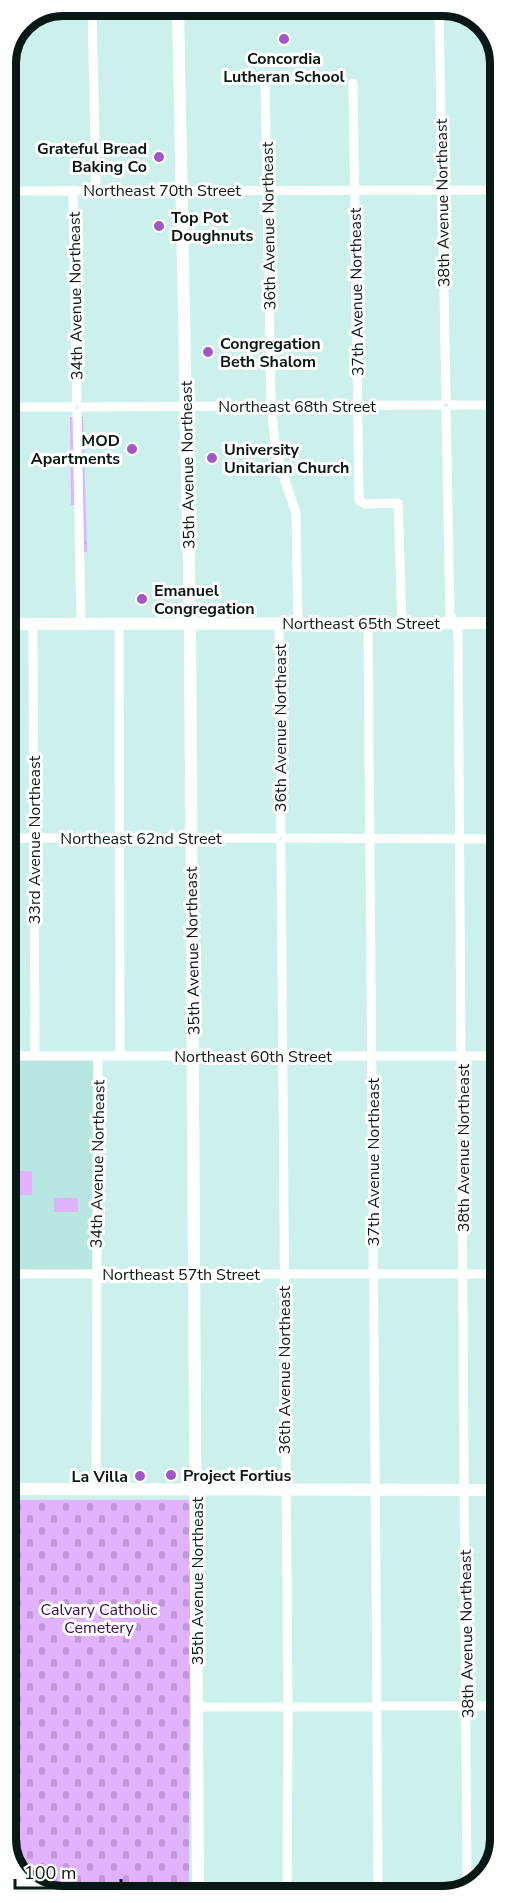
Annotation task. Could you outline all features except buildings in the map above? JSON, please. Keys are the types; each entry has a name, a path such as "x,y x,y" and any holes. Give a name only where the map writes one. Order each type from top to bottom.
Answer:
{"main road":[{"name":"35th Avenue Northeast","path":"178,16 190,623 198,1886"},
{"name":"Northeast 65th Street","path":"17,624 489,623"},
{"path":"17,1489 489,1490"}],"street":[{"path":"92,16 96,190"},
{"name":"38th Avenue Northeast","path":"439,17 450,614 458,631 467,1879"},
{"name":"36th Avenue Northeast","path":"265,78 271,405 276,453 295,503 298,623"},
{"name":"37th Avenue Northeast","path":"353,83 359,501 398,503 402,623"},
{"name":"34th Avenue Northeast","path":"73,190 81,624"},
{"name":"Northeast 70th Street","path":"17,191 489,190"},
{"name":"Northeast 68th Street","path":"17,407 489,405"},
{"path":"119,623 120,1056"},
{"name":"36th Avenue Northeast","path":"279,623 284,1056 287,1886"},
{"name":"37th Avenue Northeast","path":"368,623 378,1886"},
{"name":"33rd Avenue Northeast","path":"33,624 35,1056"},
{"name":"Northeast 62nd Street","path":"17,838 489,839"},
{"name":"Northeast 60th Street","path":"17,1056 489,1056"},
{"name":"34th Avenue Northeast","path":"96,1489 98,1056"},
{"name":"Northeast 57th Street","path":"17,1274 489,1274"},
{"path":"198,1707 489,1706"}],"shaded area":[{"path":"17,1060 93,1060 92,1271 17,1270"}],"green space":[{"path":"70,417 73,417 74,505 71,505"},
{"path":"80,417 83,417 87,552 83,553"},
{"path":"17,1171 32,1171 32,1195 17,1195"},
{"path":"54,1198 78,1198 78,1212 54,1212"},
{"name":"Calvary Catholic Cemetery","path":"17,1500 191,1500 189,1886 61,1886 46,1883 26,1868 17,1848"}],"place":[{"name":"Concordia Lutheran School","path":"284,39"},
{"name":"Grateful Bread Baking Co","path":"159,157"},
{"name":"Top Pot Doughnuts","path":"159,226"},
{"name":"Congregation Beth Shalom","path":"208,352"},
{"name":"MOD Apartments","path":"132,449"},
{"name":"University Unitarian Church","path":"212,458"},
{"name":"Emanuel Congregation","path":"142,599"},
{"name":"Project Fortius","path":"171,1475"},
{"name":"La Villa","path":"140,1476"}]}
